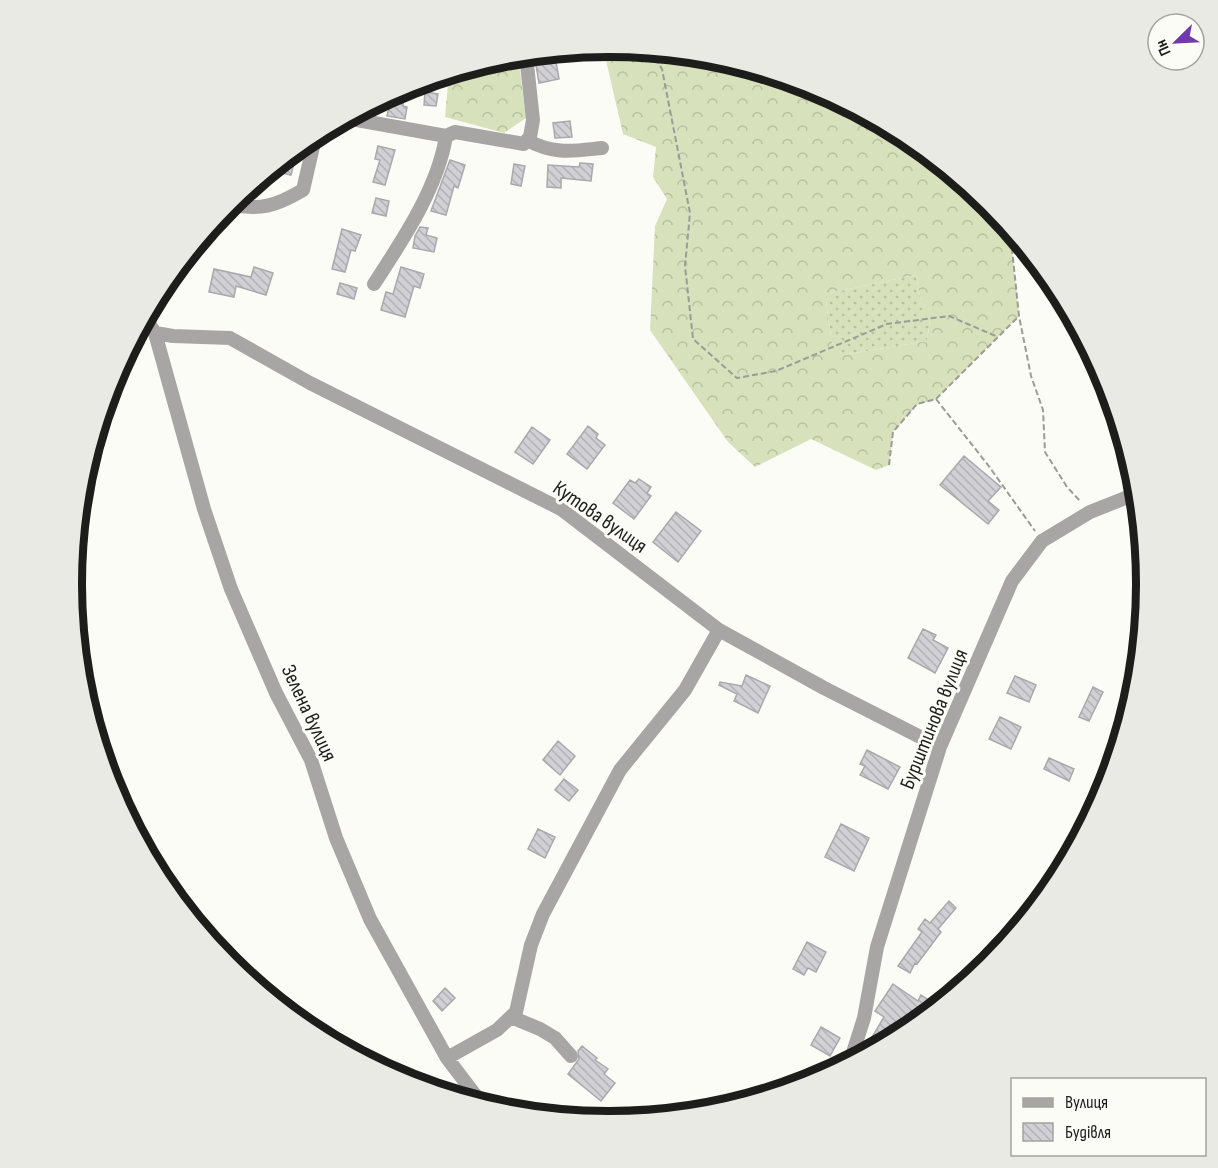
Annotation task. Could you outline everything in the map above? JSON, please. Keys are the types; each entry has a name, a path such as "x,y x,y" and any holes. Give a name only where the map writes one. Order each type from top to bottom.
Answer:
{"street":[{"path":"364,118 446,136 455,132 524,144 530,137 533,120 527,64"},
{"path":"374,284 417,212 443,156 446,136"},
{"path":"527,140 541,148 562,152 602,148"},
{"path":"241,207 265,207 284,202 303,190 313,148"},
{"name":"Зелена вулиця","path":"150,326 154,333 204,509 231,589 276,693 311,760 336,837 370,919 447,1058 474,1093"},
{"name":"Кутова вулиця","path":"154,333 230,338 310,383 561,509 719,630 940,747"},
{"name":"Бурштинова вулиця","path":"854,1050 864,1018 877,947 940,747 1012,581 1042,541 1090,512 1128,497"},
{"path":"447,1058 497,1030 516,1012 531,945 543,914 620,770 685,690 719,630"},
{"path":"511,1017 555,1038 571,1056"}],"path":[{"path":"656,59 662,69 690,213 684,266 693,339 737,378 776,371 887,324 949,316 998,337"},
{"path":"1012,245 1019,316 1031,376 1043,410 1045,452 1067,487 1090,512"},
{"path":"889,465 893,432 917,404 936,399 1019,316"},
{"path":"936,399 988,465 1042,541"}],"green space":[{"path":"605,57 643,58 712,67 778,85 842,111 902,146 930,166 982,211 1005,237 1012,245 1019,316 936,399 917,405 893,432 889,465 876,470 811,439 755,467 728,442 650,330 655,226 667,199 653,177 656,147 623,134","holes":["916,275 923,312 930,319 927,341 843,355 832,343 825,294"]},
{"path":"519,65 526,118 504,133 445,117 448,83"},
{"path":"916,275 923,311 930,319 927,341 843,355 832,343 825,294"}],"building":[{"path":"556,62 559,79 539,83 536,65"},
{"path":"425,92 438,94 436,106 424,105"},
{"path":"403,99 403,106 407,107 405,119 387,116 390,105"},
{"path":"570,121 572,137 555,138 553,123"},
{"path":"378,146 395,150 385,185 373,182 380,160 375,159"},
{"path":"450,160 465,165 458,188 454,186 446,215 431,211"},
{"path":"294,161 291,175 280,172"},
{"path":"580,163 593,164 591,181 561,178 561,188 547,187 548,165 579,167"},
{"path":"514,164 525,166 521,186 511,184"},
{"path":"376,198 389,201 386,216 372,213"},
{"path":"420,227 428,228 426,235 437,238 434,252 413,248 415,236"},
{"path":"342,229 361,235 355,251 351,250 345,272 332,269"},
{"path":"254,267 273,273 266,295 236,286 234,297 209,292 214,269 251,277"},
{"path":"401,267 424,274 420,288 414,286 405,317 381,310 386,292 393,294"},
{"path":"340,283 357,288 354,299 337,294"},
{"path":"588,426 598,434 596,438 605,445 587,469 567,454"},
{"path":"532,427 550,440 533,464 515,452"},
{"path":"964,456 1001,487 988,501 999,510 988,524 940,485"},
{"path":"639,479 651,487 647,493 651,496 634,519 613,503 630,480 635,483"},
{"path":"676,512 701,531 678,562 653,542"},
{"path":"923,629 936,635 933,640 948,648 935,673 908,658"},
{"path":"746,675 770,686 758,713 734,701 737,694 719,685 720,682 742,686"},
{"path":"1015,676 1036,685 1029,702 1007,693"},
{"path":"1093,687 1103,692 1089,721 1079,717"},
{"path":"1000,717 1021,727 1011,749 989,739"},
{"path":"558,741 575,756 560,775 543,760"},
{"path":"867,750 900,767 888,789 860,775 865,766 860,764"},
{"path":"1049,758 1074,769 1069,781 1044,769"},
{"path":"564,779 578,790 569,801 555,790"},
{"path":"841,824 869,838 854,871 825,857"},
{"path":"538,829 555,837 545,858 528,849"},
{"path":"949,901 956,908 938,929 941,932 917,964 915,963 910,973 898,966 922,932 918,929 925,919 930,923"},
{"path":"807,942 826,952 816,972 808,968 804,975 793,969"},
{"path":"893,984 918,1001 921,995 931,1001 908,1018 905,1016 900,1023 870,1041 884,1017 875,1011"},
{"path":"445,988 455,998 442,1011 433,1001"},
{"path":"821,1027 840,1038 830,1056 811,1045"},
{"path":"582,1046 597,1058 595,1060 608,1069 604,1074 615,1083 601,1101 568,1074 579,1059 578,1051"}]}
